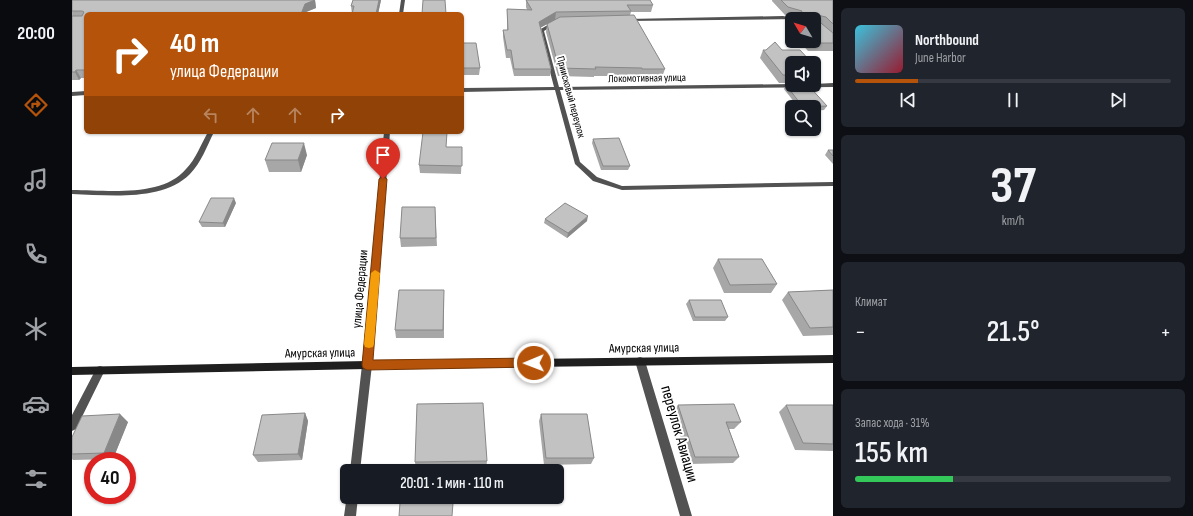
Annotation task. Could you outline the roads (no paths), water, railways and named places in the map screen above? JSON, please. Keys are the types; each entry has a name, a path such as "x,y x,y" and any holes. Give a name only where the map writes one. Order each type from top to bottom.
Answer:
{"street":[{"path":"401,12 403,0"},
{"path":"620,20 785,18"},
{"name":"Приисковый переулок","path":"565,22 557,22 542,30 577,163 595,179 622,188 833,184"},
{"name":"Локомотивная улица","path":"464,90 833,85"},
{"path":"72,94 84,93"},
{"path":"72,192 148,192 169,187 187,173 210,134"},
{"name":"улица Федерации","path":"356,464 367,365 387,134"},
{"name":"Амурская улица","path":"72,371 367,365 833,359"},
{"name":"переулок Авиации","path":"640,361 686,516"},
{"path":"72,426 100,370"},
{"path":"350,516 351,504"}]}
